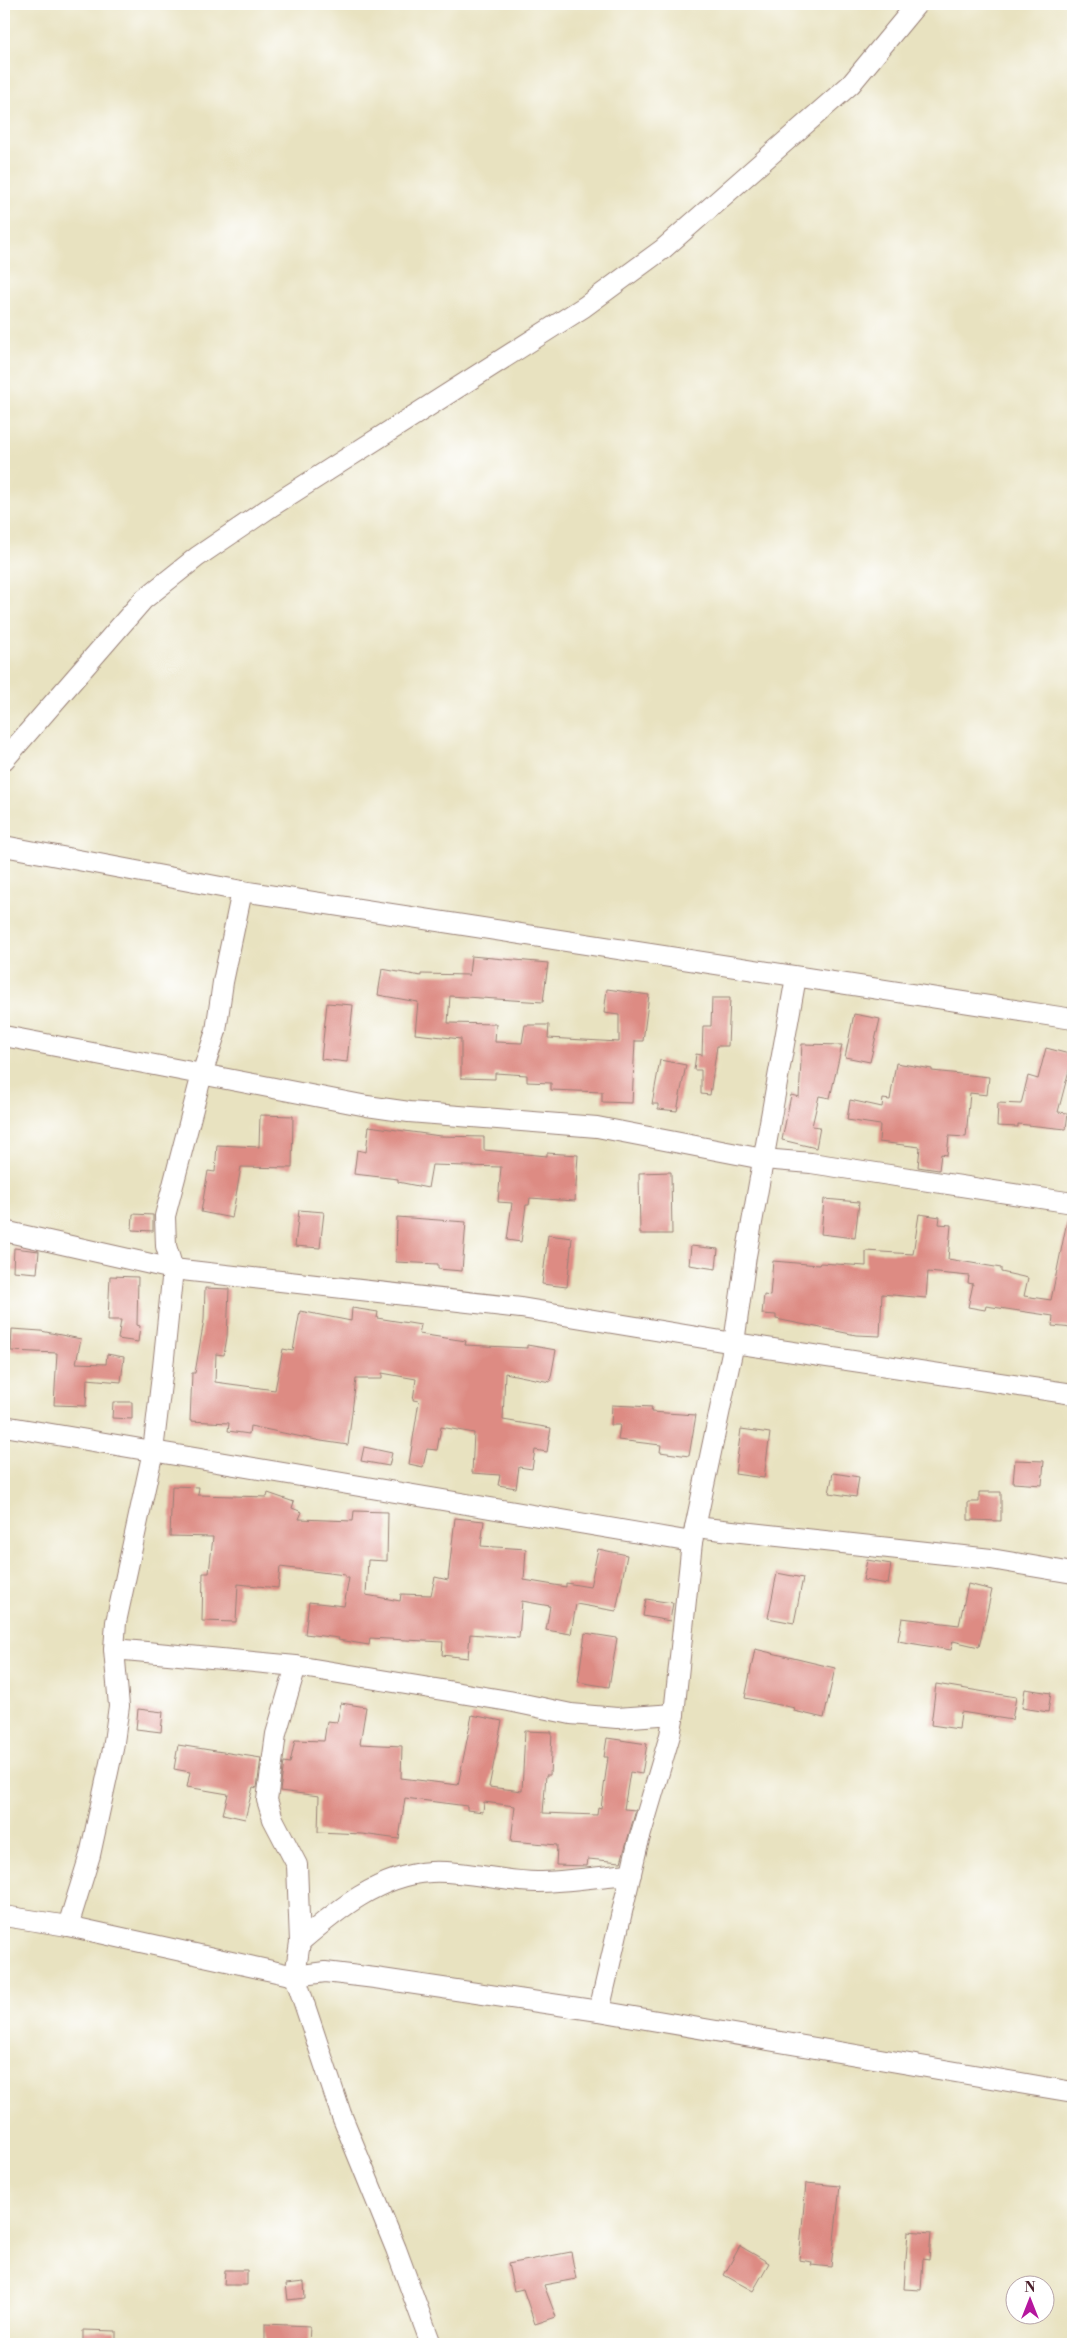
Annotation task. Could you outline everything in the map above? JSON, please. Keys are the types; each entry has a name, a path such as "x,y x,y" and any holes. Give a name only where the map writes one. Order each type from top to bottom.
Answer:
{"street":[{"path":"4,760 143,600 204,552 584,307 662,249 851,84 917,4"},
{"path":"4,846 242,891 1073,1019"},
{"path":"68,1926 90,1855 113,1749 119,1706 114,1649 116,1622 153,1451 173,1269 166,1246 165,1216 202,1074 216,1031 223,982 242,891"},
{"path":"599,2012 631,1874 674,1714 694,1534 734,1342 746,1256 796,977"},
{"path":"4,1036 409,1112 597,1127 763,1159 811,1163 1073,1204"},
{"path":"4,1231 173,1269 522,1308 1073,1394"},
{"path":"4,1426 153,1451 694,1534 991,1559 1073,1573"},
{"path":"116,1622 149,1651"},
{"path":"114,1649 296,1666 509,1701 571,1714 617,1718 674,1714"},
{"path":"296,1666 276,1734 267,1800 268,1810 297,1865 300,1942 295,1976 340,2114 396,2248 431,2344"},
{"path":"300,1942 343,1905 379,1886 431,1872 537,1882 631,1874"},
{"path":"4,1916 68,1926 295,1976 325,1972 375,1978 599,2012 1073,2092"}],"building":[{"path":"471,956 548,963 543,1002 450,996 448,1023 496,1024 495,1042 522,1043 525,1025 549,1025 548,1038 619,1042 619,1015 604,1013 607,989 649,995 643,1041 635,1041 632,1103 602,1102 602,1092 551,1090 551,1083 527,1082 527,1075 495,1073 495,1079 461,1078 461,1039 415,1034 418,1002 378,995 382,969 421,976 421,974 469,975"},
{"path":"712,998 730,998 728,1046 717,1046 710,1095 701,1094 701,1070 694,1070 696,1054 702,1055 703,1026 711,1026"},
{"path":"327,1003 353,1005 347,1062 321,1059"},
{"path":"854,1014 880,1019 870,1062 845,1057"},
{"path":"802,1044 842,1045 830,1098 819,1096 812,1126 820,1127 816,1148 782,1140 791,1095 799,1097"},
{"path":"1046,1048 1073,1055 1058,1112 1068,1113 1066,1129 1018,1124 1018,1127 997,1126 998,1103 1021,1104 1028,1076 1038,1079"},
{"path":"660,1060 686,1065 677,1111 658,1109 658,1104 652,1104"},
{"path":"896,1063 932,1069 932,1071 989,1077 987,1095 970,1093 966,1137 949,1136 947,1155 941,1154 939,1170 918,1167 920,1147 879,1142 880,1125 847,1120 850,1100 882,1107 883,1099 890,1100"},
{"path":"260,1115 293,1116 292,1168 241,1167 232,1218 201,1212 208,1171 215,1172 217,1145 259,1147"},
{"path":"369,1126 440,1136 484,1137 484,1150 547,1156 547,1153 578,1155 575,1201 530,1198 529,1205 526,1205 521,1242 507,1240 512,1203 498,1202 501,1167 432,1165 428,1188 398,1182 398,1179 354,1174 357,1150 366,1152"},
{"path":"671,1172 672,1234 640,1234 639,1173"},
{"path":"824,1199 859,1202 855,1238 821,1234"},
{"path":"299,1210 324,1212 320,1248 295,1246"},
{"path":"133,1214 153,1215 153,1231 132,1230"},
{"path":"919,1214 940,1217 939,1224 951,1225 948,1259 1001,1268 1001,1272 1028,1278 1024,1296 1051,1300 1067,1221 1073,1222 1073,1328 1052,1326 1053,1316 986,1306 985,1310 968,1307 973,1284 968,1283 969,1276 928,1272 926,1298 882,1294 880,1336 856,1335 776,1319 776,1315 762,1314 764,1295 770,1296 773,1261 819,1265 820,1263 866,1266 866,1251 913,1254"},
{"path":"397,1217 466,1222 462,1271 438,1269 438,1264 396,1262"},
{"path":"548,1235 572,1238 567,1287 542,1284"},
{"path":"691,1246 718,1249 716,1269 689,1265"},
{"path":"14,1248 39,1251 37,1273 13,1271"},
{"path":"110,1276 138,1277 137,1325 140,1326 138,1342 118,1339 121,1320 108,1320"},
{"path":"205,1288 229,1289 227,1337 224,1355 216,1354 215,1382 275,1390 283,1349 293,1351 300,1311 351,1321 352,1308 378,1312 377,1318 421,1325 419,1334 466,1341 465,1345 527,1348 527,1345 556,1350 550,1382 505,1373 503,1420 551,1428 547,1452 535,1450 532,1469 519,1467 516,1488 498,1485 500,1475 472,1473 474,1433 441,1427 437,1450 427,1449 423,1467 409,1464 419,1401 413,1400 416,1379 382,1373 382,1379 356,1379 348,1445 250,1426 249,1434 228,1431 229,1423 190,1421 192,1373 195,1373 204,1320"},
{"path":"12,1329 41,1331 81,1339 76,1363 106,1364 107,1354 124,1357 121,1382 87,1379 86,1406 54,1405 57,1353 11,1351"},
{"path":"113,1402 132,1402 132,1419 112,1418"},
{"path":"612,1405 652,1407 651,1412 696,1415 689,1456 660,1452 661,1445 618,1440 620,1425 611,1425"},
{"path":"741,1429 770,1433 764,1478 735,1474"},
{"path":"364,1447 392,1453 389,1466 361,1461"},
{"path":"1015,1460 1044,1461 1042,1485 1013,1483"},
{"path":"833,1473 859,1477 856,1497 829,1493"},
{"path":"172,1486 199,1487 198,1495 267,1497 268,1493 294,1502 292,1508 302,1512 299,1519 353,1521 354,1511 388,1512 387,1561 368,1560 366,1595 400,1601 401,1594 431,1595 435,1577 448,1580 455,1518 484,1521 481,1546 526,1549 524,1580 566,1587 566,1583 590,1587 598,1549 627,1555 616,1611 576,1604 571,1634 546,1630 550,1606 522,1601 519,1638 470,1634 468,1658 442,1655 443,1642 370,1638 369,1645 338,1640 339,1638 305,1634 309,1602 344,1606 349,1578 345,1578 345,1575 280,1567 278,1588 238,1584 236,1622 202,1621 203,1573 209,1573 213,1537 170,1536"},
{"path":"979,1492 1001,1492 1001,1521 968,1520 968,1502 979,1502"},
{"path":"867,1560 891,1564 888,1584 863,1580"},
{"path":"777,1573 803,1578 794,1623 768,1618"},
{"path":"968,1584 992,1590 979,1647 953,1641 951,1650 898,1641 902,1618 959,1625"},
{"path":"646,1599 673,1603 670,1621 643,1616"},
{"path":"585,1633 617,1638 609,1687 578,1682"},
{"path":"755,1649 835,1668 824,1718 794,1711 795,1708 745,1698"},
{"path":"936,1684 1016,1697 1012,1720 961,1712 959,1729 931,1725"},
{"path":"1025,1689 1051,1693 1048,1712 1022,1708"},
{"path":"341,1703 366,1707 360,1744 402,1746 401,1778 458,1785 472,1715 502,1721 489,1787 522,1791 525,1731 552,1732 550,1775 546,1775 543,1813 597,1815 598,1807 601,1808 608,1757 604,1757 607,1738 647,1744 642,1774 630,1772 624,1809 636,1810 621,1862 588,1859 587,1866 556,1865 557,1845 511,1841 515,1806 484,1802 483,1812 467,1810 467,1806 405,1798 399,1839 362,1834 318,1832 319,1796 280,1791 284,1762 290,1763 295,1740 324,1741 327,1721 337,1722"},
{"path":"138,1709 163,1712 161,1732 136,1729"},
{"path":"178,1745 261,1758 257,1788 253,1787 245,1819 223,1814 228,1794 187,1787 190,1772 174,1769"},
{"path":"806,2183 840,2186 831,2267 811,2265 812,2262 799,2260"},
{"path":"908,2231 931,2233 929,2260 923,2259 921,2290 904,2289"},
{"path":"740,2246 769,2263 753,2291 724,2275"},
{"path":"571,2252 576,2279 544,2285 556,2317 535,2324 523,2289 514,2291 508,2264"},
{"path":"225,2270 247,2270 247,2285 224,2285"},
{"path":"304,2282 305,2298 288,2300 286,2284"},
{"path":"265,2324 310,2326 309,2344 265,2343"},
{"path":"83,2330 116,2331 116,2344 83,2344"}]}
